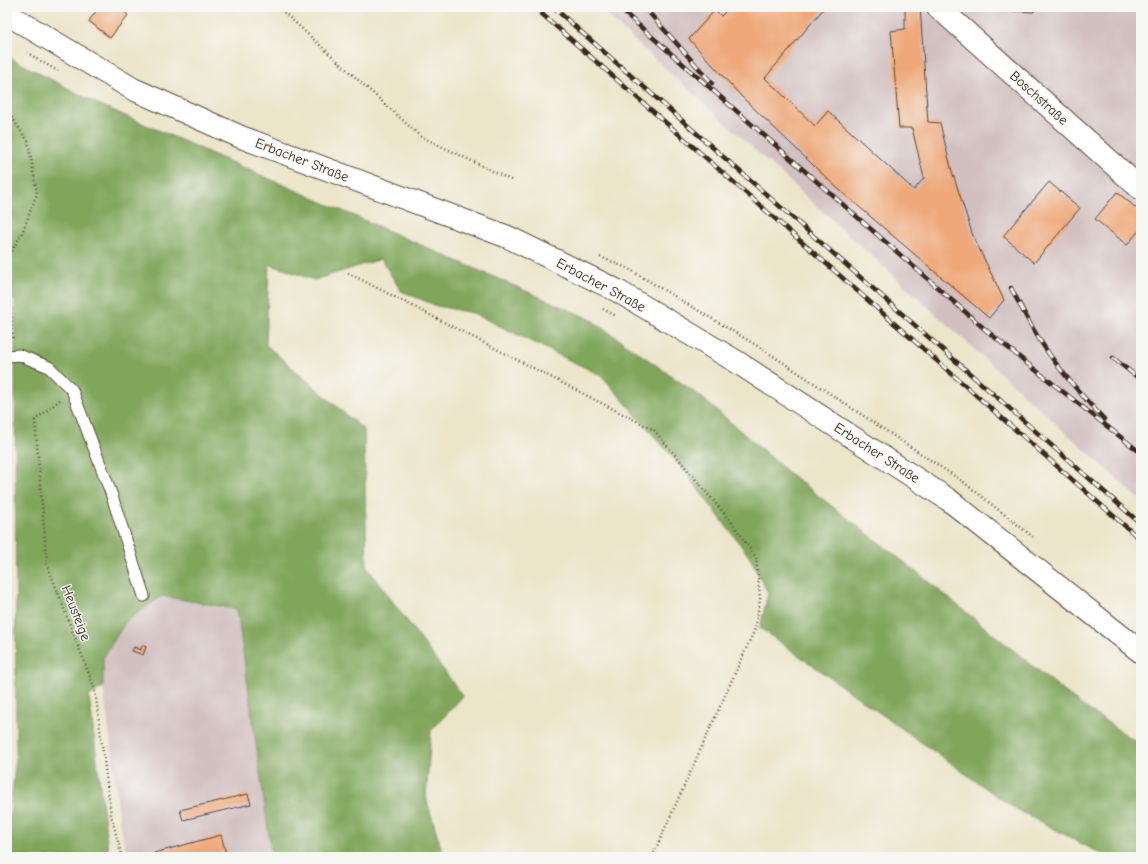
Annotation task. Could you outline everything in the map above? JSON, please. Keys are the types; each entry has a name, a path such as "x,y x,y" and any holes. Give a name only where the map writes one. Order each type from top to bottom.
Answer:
{"main road":[{"name":"Boschstraße","path":"938,7 1141,189"},
{"name":"Erbacher Straße","path":"7,14 140,92 241,137 508,237 616,290 737,362 949,500 1141,652"}],"lane":[{"path":"7,356 18,355 49,367 72,390 111,493 144,596"}],"path":[{"path":"278,7 420,136 511,180"},
{"path":"25,51 65,74"},
{"path":"7,111 28,141 37,194 22,233 7,259"},
{"path":"7,197 7,259 13,339"},
{"path":"348,273 654,430 733,524 756,558 760,599 755,629 652,857"},
{"path":"596,306 617,317"},
{"name":"Heusteige","path":"72,390 35,420 47,564 95,690 111,815 122,857"}],"shaded area":[{"path":"598,7 1141,7 1141,500 1130,491"},
{"path":"162,596 237,609 272,857 128,857 120,825 103,687 103,658 126,621"}],"green space":[{"path":"7,55 96,103 590,319 700,396 789,473 899,558 1080,704 1141,745 1141,857 1107,857 1011,806 760,628 768,593 749,556 682,468 602,376 473,313 437,306 401,291 381,259 314,280 269,264 266,345 364,430 367,567 463,696 431,731 426,798 444,857 272,857 237,609 162,596 126,621 103,658 103,687 89,696 109,857 7,857 7,840 16,756 15,300 7,297"}],"building":[{"path":"99,7 118,7 128,15 110,38 89,21"},
{"path":"730,7 825,7 765,78 815,126 828,111 914,190 924,178 912,128 899,128 891,31 905,29 905,8 920,7 928,122 940,123 951,168 973,236 1004,300 989,318 836,187 741,96 689,39 715,10 721,16"},
{"path":"998,7 1034,7 1034,12 998,10"},
{"path":"1049,182 1080,208 1034,263 1003,236"},
{"path":"1117,192 1141,212 1141,228 1127,245 1095,219"},
{"path":"142,645 146,647 143,655 132,651 134,647 141,650"},
{"path":"248,794 251,804 183,820 180,810"},
{"path":"221,835 227,857 155,857 154,853"}],"railway":[{"path":"534,7 1141,540"},
{"path":"553,7 1141,524"},
{"path":"618,7 987,331 1141,453"},
{"path":"644,7 712,83"},
{"path":"1011,288 1034,331 1050,355 1072,383 1104,419"},
{"path":"1113,358 1141,380"}]}
